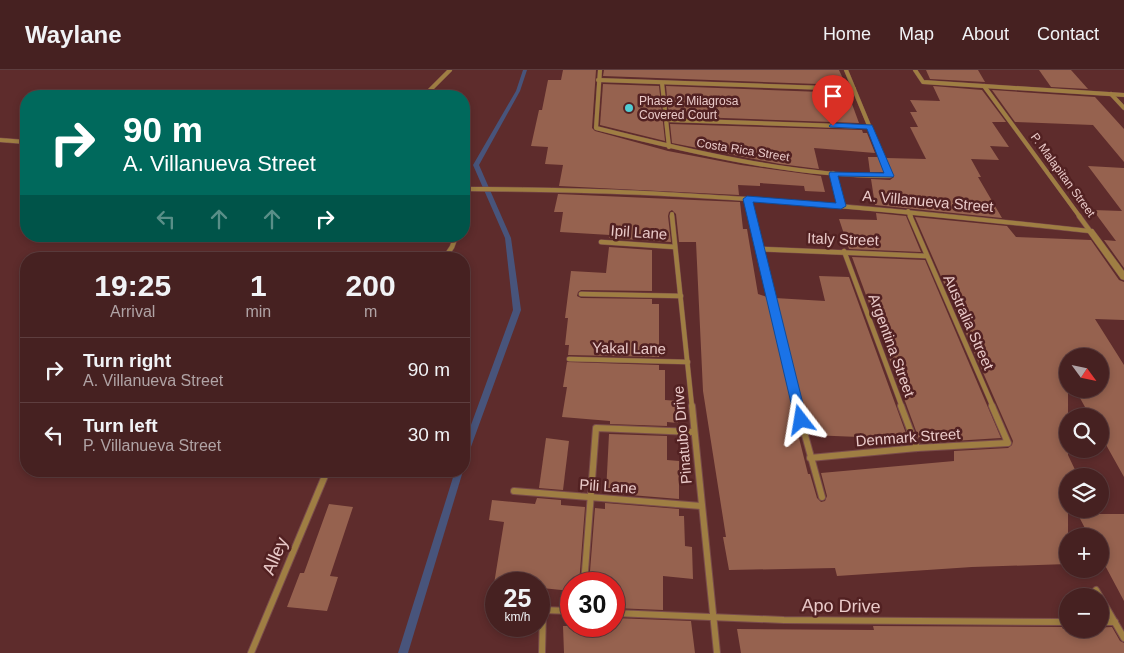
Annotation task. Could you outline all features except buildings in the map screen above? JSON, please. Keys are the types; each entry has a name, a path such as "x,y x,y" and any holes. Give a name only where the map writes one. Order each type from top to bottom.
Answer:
{"street":[{"path":"430,90 450,70"},
{"path":"600,70 598,80 854,89"},
{"path":"666,120 870,127 846,70"},
{"path":"915,70 922,82 1124,95"},
{"name":"Costa Rica Street","path":"598,80 596,128 669,147 743,161 833,174 890,176 870,127"},
{"path":"662,83 669,147"},
{"name":"P. Malapitan Street","path":"984,86 1124,278"},
{"path":"1111,94 1124,108"},
{"path":"0,140 20,142"},
{"path":"833,174 841,206"},
{"name":"A. Villanueva Street","path":"470,189 553,189 747,199 908,211 1090,231"},
{"path":"747,199 810,458 822,497"},
{"name":"Australia Street","path":"908,211 1008,443"},
{"name":"Pinatubo Drive","path":"672,214 712,619 717,653"},
{"name":"Ipil Lane","path":"601,242 675,247"},
{"name":"Italy Street","path":"759,249 844,251 926,256"},
{"name":"Argentina Street","path":"844,251 917,448"},
{"path":"581,294 681,296"},
{"name":"Yakal Lane","path":"569,359 688,362"},
{"path":"585,572 596,428 693,432"},
{"name":"Denmark Street","path":"810,458 917,448 1008,443"},
{"name":"Alley","path":"251,653 325,477"},
{"name":"Pili Lane","path":"514,492 701,506"},
{"path":"542,653 543,610 560,611"},
{"path":"1109,612 1124,638"},
{"name":"Apo Drive","path":"625,614 712,619 862,622 1059,622"},
{"path":"1109,622 1115,622"}],"waterway":[{"path":"470,439 517,310 508,238 476,165 518,91 525,70"},
{"path":"403,653 457,477"}],"place":[{"name":"Phase 2 Milagrosa Covered Court","path":"629,108"}],"route":[{"path":"801,420 747,199 841,206 833,174 890,176 870,127 833,126"}]}
